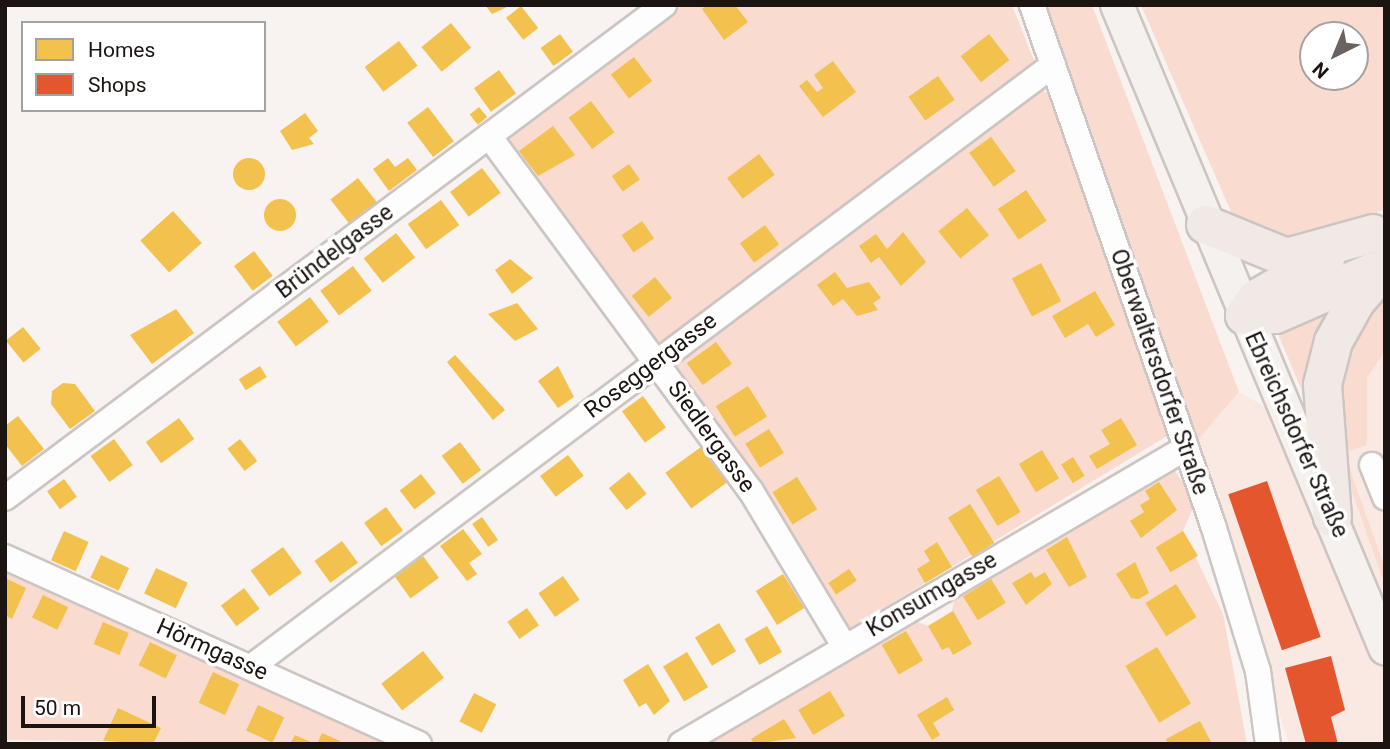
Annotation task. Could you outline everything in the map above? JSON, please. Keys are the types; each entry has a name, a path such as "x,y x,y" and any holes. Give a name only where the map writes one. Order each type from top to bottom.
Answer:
{"highway":[{"path":"1205,224 1286,257 1382,248"},
{"path":"1244,316 1274,286 1382,248"},
{"path":"1332,517 1322,384 1334,341 1382,248"}],"main road":[{"name":"Ebreichsdorfer Straße","path":"1117,5 1205,224 1332,517 1385,648"}],"street":[{"name":"Bründelgasse","path":"5,498 664,5"},
{"name":"Oberwaltersdorfer Straße","path":"1032,5 1258,671 1268,744"},
{"name":"Roseggergasse","path":"251,667 1053,65"},
{"name":"Siedlergasse","path":"489,136 751,491 845,646"},
{"name":"Konsumgasse","path":"681,744 1184,449"},
{"path":"1372,465 1385,498"},
{"name":"Hörmgasse","path":"5,557 419,744"}],"shaded area":[{"path":"682,5 1012,5 1036,66 665,342 647,339 505,137"},
{"path":"1042,5 1092,5 1239,392 1196,442"},
{"path":"1141,5 1385,5 1385,209 1298,247 1235,221"},
{"path":"1040,89 1049,94 1167,436 844,632 674,366"},
{"path":"1385,287 1385,351 1367,378 1367,445 1344,453 1385,568 1385,585 1345,472 1332,409 1349,331"},
{"path":"1346,296 1305,398 1275,327"},
{"path":"1385,351 1385,744 1289,744 1196,442 1239,392 1344,452 1366,445 1367,378"},
{"path":"1174,469 1195,503 1183,531 1223,614 1247,744 703,744 912,620 928,626 952,611 955,597"},
{"path":"5,573 175,649 386,744 5,740"}],"building: Homes":[{"path":"485,5 511,5 492,14"},
{"path":"707,5 735,5 748,22 724,40 702,9"},
{"path":"521,6 538,28 523,40 506,18"},
{"path":"451,23 471,48 442,72 421,47"},
{"path":"560,34 573,52 554,66 541,48"},
{"path":"989,34 1009,60 981,82 961,56"},
{"path":"399,41 418,66 383,92 365,67"},
{"path":"634,57 652,81 629,98 611,74"},
{"path":"833,61 856,92 823,117 799,86 807,80 817,92 823,88 814,75"},
{"path":"499,70 516,93 491,112 474,88"},
{"path":"938,76 955,100 925,120 909,97"},
{"path":"591,101 614,132 592,149 569,118"},
{"path":"428,107 454,141 433,157 407,123"},
{"path":"479,107 487,117 478,125 470,115"},
{"path":"305,113 318,131 309,138 314,144 292,150 280,131"},
{"path":"553,126 575,155 538,176 519,151"},
{"path":"991,137 1016,171 994,187 969,153"},
{"path":"759,154 775,175 743,199 727,178"},
{"path":"249,158 260,163 265,174 260,185 249,190 238,185 233,174 238,163"},
{"path":"388,158 395,167 408,158 417,170 389,191 373,169"},
{"path":"629,164 640,180 623,192 612,176"},
{"path":"482,168 501,193 469,217 450,192"},
{"path":"358,178 377,202 350,224 330,200"},
{"path":"1026,190 1047,221 1019,240 998,209"},
{"path":"280,199 291,204 296,215 291,226 280,231 269,226 264,215 269,204"},
{"path":"441,200 459,225 426,249 408,224"},
{"path":"967,208 989,235 960,258 938,231"},
{"path":"173,211 202,243 169,272 140,240"},
{"path":"642,221 654,238 634,253 622,235"},
{"path":"765,225 779,244 754,263 740,243"},
{"path":"903,232 926,262 901,286 879,257 871,263 859,246 876,234 887,249"},
{"path":"396,233 415,257 383,283 364,258"},
{"path":"254,251 273,276 253,291 234,266"},
{"path":"510,259 533,278 512,294 495,270"},
{"path":"1041,263 1061,301 1032,316 1012,278"},
{"path":"353,266 372,291 339,315 320,291"},
{"path":"835,272 847,288 869,282 881,298 873,303 878,310 857,316 843,299 833,306 817,285"},
{"path":"655,277 672,298 649,317 632,296"},
{"path":"1095,291 1115,325 1096,337 1088,324 1065,338 1052,316"},
{"path":"310,297 329,322 296,346 277,322"},
{"path":"517,303 538,329 515,341 488,314"},
{"path":"176,309 194,333 152,364 130,335"},
{"path":"23,327 41,349 24,363 6,341"},
{"path":"716,342 732,364 703,385 687,363"},
{"path":"455,355 505,410 493,420 447,362"},
{"path":"260,366 267,377 246,390 239,379"},
{"path":"558,366 574,397 558,408 538,381"},
{"path":"63,383 75,384 95,411 70,429 51,404 52,391"},
{"path":"748,386 767,417 735,437 716,406"},
{"path":"643,396 666,428 645,443 622,411"},
{"path":"18,416 44,449 22,466 5,444 5,426"},
{"path":"179,418 194,439 161,463 146,442"},
{"path":"1121,418 1137,445 1097,469 1089,456 1110,444 1101,430"},
{"path":"769,429 784,453 760,468 745,444"},
{"path":"114,439 133,465 109,482 91,456"},
{"path":"240,439 257,461 245,471 227,449"},
{"path":"460,442 481,470 463,484 442,456"},
{"path":"701,447 727,483 691,508 665,473"},
{"path":"1042,450 1059,478 1036,492 1019,464"},
{"path":"568,455 584,476 556,497 540,476"},
{"path":"1073,457 1085,476 1073,483 1061,464"},
{"path":"629,472 647,494 626,510 609,488"},
{"path":"421,474 436,493 414,510 400,491"},
{"path":"999,476 1021,512 997,526 976,490"},
{"path":"797,477 817,509 793,525 772,492"},
{"path":"64,479 77,497 60,509 47,491"},
{"path":"1159,482 1177,510 1141,538 1130,521 1144,512 1140,505 1150,499 1145,491"},
{"path":"970,504 994,543 972,557 948,518"},
{"path":"386,507 403,530 381,546 364,523"},
{"path":"482,517 498,540 488,547 472,524"},
{"path":"463,529 482,554 469,563 477,574 467,581 440,546"},
{"path":"64,531 89,542 76,571 51,560"},
{"path":"1183,531 1198,556 1171,572 1156,547"},
{"path":"1067,537 1087,577 1069,587 1046,550"},
{"path":"342,541 358,563 330,583 314,561"},
{"path":"937,542 952,567 925,583 917,569 930,561 924,551"},
{"path":"283,547 302,573 269,596 251,571"},
{"path":"101,555 129,568 119,591 90,578"},
{"path":"423,556 439,578 411,598 395,577"},
{"path":"1135,562 1149,593 1139,599 1131,598 1116,574"},
{"path":"156,568 188,583 176,608 144,593"},
{"path":"849,569 857,581 836,595 828,583"},
{"path":"1031,572 1035,578 1045,572 1052,584 1026,605 1012,583"},
{"path":"783,574 804,608 777,625 756,591"},
{"path":"563,576 580,600 555,617 538,593"},
{"path":"5,578 26,588 12,619 5,615"},
{"path":"991,579 1006,603 978,620 963,596"},
{"path":"1176,584 1197,617 1166,636 1145,603"},
{"path":"244,588 260,609 236,626 221,605"},
{"path":"43,595 68,607 57,630 32,617"},
{"path":"527,608 539,625 519,639 507,622"},
{"path":"953,611 972,644 953,655 949,647 942,650 928,626"},
{"path":"103,622 129,633 119,655 94,644"},
{"path":"719,623 736,651 712,666 695,637"},
{"path":"767,626 782,652 759,665 744,639"},
{"path":"906,631 923,660 899,674 882,645"},
{"path":"150,642 177,655 166,679 139,665"},
{"path":"1157,647 1191,704 1159,723 1125,666"},
{"path":"423,651 444,678 402,710 381,684"},
{"path":"687,652 708,687 684,702 663,666"},
{"path":"648,664 670,701 654,715 646,703 639,707 623,680"},
{"path":"213,672 239,684 225,715 199,703"},
{"path":"830,691 845,716 813,735 798,710"},
{"path":"474,693 496,704 482,733 459,722"},
{"path":"947,697 954,710 933,723 940,735 932,740 917,715"},
{"path":"258,705 284,717 272,743 246,730"},
{"path":"118,708 161,728 153,744 103,741"},
{"path":"784,719 796,738 754,744 751,739"},
{"path":"1200,721 1212,744 1168,744 1166,739"},
{"path":"322,733 340,741 338,744 317,744"},
{"path":"295,735 315,744 290,744"}],"building: Shops":[{"path":"1267,481 1321,637 1282,650 1228,494"},
{"path":"1331,656 1345,710 1331,717 1338,744 1306,744 1285,668"}]}
